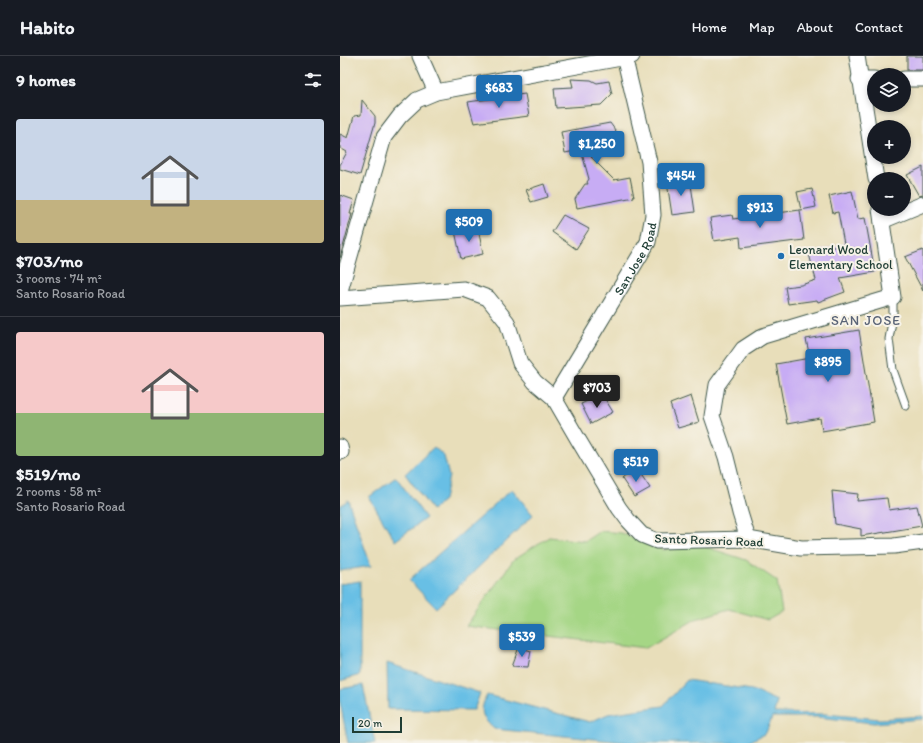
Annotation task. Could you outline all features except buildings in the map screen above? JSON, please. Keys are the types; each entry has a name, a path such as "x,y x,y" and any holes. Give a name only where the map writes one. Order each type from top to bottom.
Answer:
{"street":[{"path":"420,56 436,92"},
{"path":"340,291 384,137 400,116 417,100 436,92 627,56"},
{"name":"San Jose Road","path":"554,398 648,242 653,215 648,162 627,56"},
{"path":"857,56 867,79"},
{"path":"911,79 923,79"},
{"path":"870,112 875,172"},
{"path":"911,207 923,204"},
{"path":"748,539 726,457 712,416 717,385 743,349 763,336 893,297 881,216"},
{"name":"Santo Rosario Road","path":"340,298 464,289 488,298 507,322 520,363 535,382 554,398 619,508 642,535 657,540 748,539 801,548 894,546 923,542"}],"lane":[{"path":"893,297 893,316 889,339 893,370 906,406"}],"green space":[{"path":"600,531 621,533 664,550 682,544 700,545 746,560 777,581 782,612 768,620 729,609 696,619 646,648 466,626 514,559 549,537 585,541"}],"water":[{"path":"434,447 444,456 449,476 444,500 432,510 405,474"},
{"path":"396,477 426,518 395,541 369,497"},
{"path":"512,489 533,515 436,608 409,580"},
{"path":"348,500 371,566 340,571 340,506"},
{"path":"360,581 360,675 340,681 340,584"},
{"path":"387,663 480,693 474,710 388,709"},
{"path":"687,680 752,690 777,701 774,713 825,714 880,719 923,716 923,719 874,723 817,717 772,717 766,733 747,743 633,743 494,729 486,721 482,710 487,695 590,722 608,714 663,706"},
{"path":"363,685 375,743 348,743 340,702 340,689"}],"place":[{"name":"Leonard Wood Elementary School","path":"781,256"}],"district":[{"name":"SAN JOSE","path":"866,320"}]}
